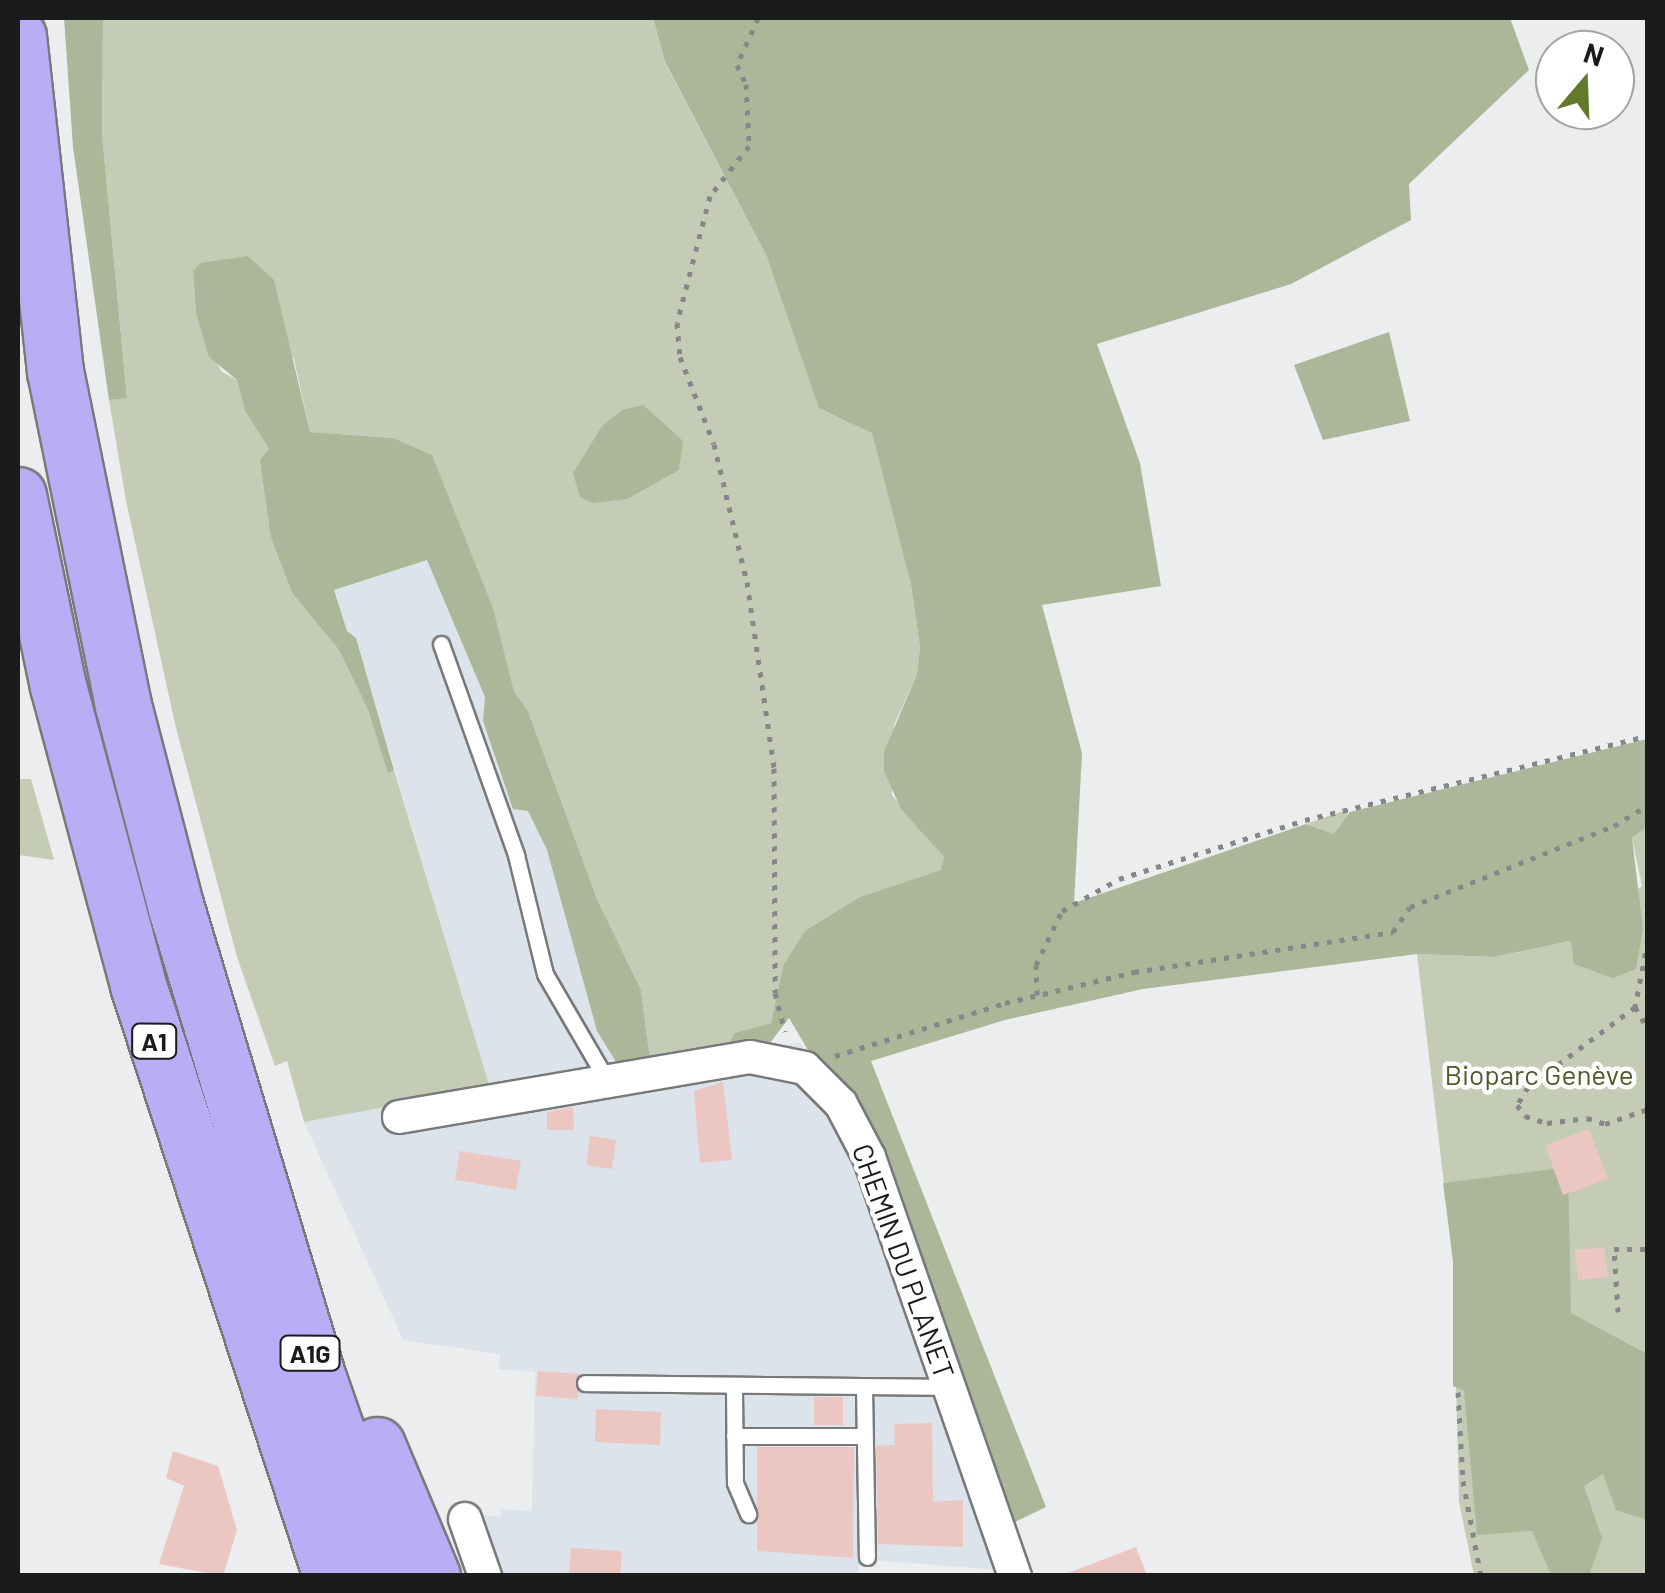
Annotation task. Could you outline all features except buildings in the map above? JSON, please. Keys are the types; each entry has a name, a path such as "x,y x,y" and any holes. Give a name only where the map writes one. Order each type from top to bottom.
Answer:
{"highway":[{"name":"A1","path":"18,36 44,295 83,523 172,892 246,1127 432,1576"},
{"name":"A1","path":"18,495 58,686 132,966 331,1576"},
{"name":"A1G","path":"246,1127 319,1382 387,1576"}],"street":[{"path":"399,1117 605,1077 750,1057 796,1062"},
{"name":"CHEMIN DU PLANET","path":"796,1062 855,1126 1015,1576"},
{"path":"464,1519 485,1576"}],"lane":[{"path":"441,644 516,855 544,974 605,1077"},
{"path":"585,1383 734,1390 949,1387"},
{"path":"864,1388 867,1556"},
{"path":"734,1390 735,1483 748,1514"},
{"path":"734,1436 864,1436"}],"path":[{"path":"758,18 737,65 746,84 749,146 710,196 681,301 677,341 714,444 748,582 774,768 775,993 796,1062 871,1048 1037,995 1134,972 1393,932 1410,908 1614,826 1648,806"},
{"path":"1037,995 1036,964 1062,911 1119,879 1304,820 1648,736"},
{"path":"1648,940 1635,1007 1648,1029"},
{"path":"1635,1007 1528,1087 1517,1105 1525,1116 1547,1123 1587,1118 1605,1124 1648,1109"},
{"path":"1618,1312 1614,1249 1648,1249"},
{"path":"1458,1392 1464,1481 1481,1576"}],"shaded area":[{"path":"428,560 485,697 483,721 547,850 597,1031 767,1047 800,1042 818,1067 1013,1571 859,1559 858,1576 480,1575 451,1509 501,1517 501,1509 532,1511 535,1372 499,1369 500,1354 403,1340 304,1122 489,1088 356,638 347,631 334,590"}],"green space":[{"path":"64,18 103,18 102,134 127,398 109,400 73,147"},
{"path":"103,18 653,18 665,63 767,257 793,322 872,432 911,585 920,647 917,674 894,725 892,795 944,857 942,870 860,897 783,966 771,1023 734,1033 726,1051 650,1060 641,990 597,899 528,711 514,691 494,611 393,438 310,432 294,359 202,263 193,271 196,313 221,371 237,380 245,411 269,449 271,538 292,593 339,650 368,710 388,772 394,770 490,1088 304,1122 287,1061 275,1066 237,957 176,728 126,501 109,400 127,397 102,134"},
{"path":"653,18 1510,18 1529,70 1409,184 1411,220 1291,284 1097,344 1140,463 1161,586 1042,605 1082,753 1074,903 1306,824 1334,834 1350,812 1647,739 1647,827 1632,838 1643,929 1636,969 1613,978 1574,964 1571,941 1494,957 1417,954 1143,989 1005,1020 871,1061 1046,1507 1007,1526 818,1067 789,1018 767,1047 726,1051 734,1033 771,1023 783,966 805,931 860,897 941,870 944,857 901,809 884,771 884,752 917,674 920,647 911,585 872,433 819,408 767,257 665,62"},
{"path":"248,256 274,280 310,432 393,438 432,455 494,611 514,691 528,711 597,899 641,990 650,1060 618,1065 597,1031 547,850 528,811 513,809 483,721 485,697 427,560 334,590 347,631 356,638 394,770 388,773 368,710 339,650 292,593 271,538 260,460 269,449 245,411 237,380 209,357 196,313 193,271 201,263"},
{"path":"1389,332 1410,421 1323,440 1294,365"},
{"path":"643,405 683,441 679,470 627,499 592,503 580,497 573,473 602,426 622,410"},
{"path":"18,779 31,779 54,860 18,855"},
{"path":"1348,809 1347,825 1334,834 1306,824"},
{"name":"Bioparc Genève","path":"1647,827 1647,1575 1474,1575 1459,1502 1453,1261 1417,954 1494,957 1572,941 1642,886 1632,838"},
{"path":"1568,1167 1571,1313 1647,1354 1647,1520 1616,1510 1603,1474 1584,1486 1602,1538 1590,1573 1595,1575 1551,1575 1532,1531 1477,1535 1464,1391 1453,1386 1453,1261 1443,1183"}]}
